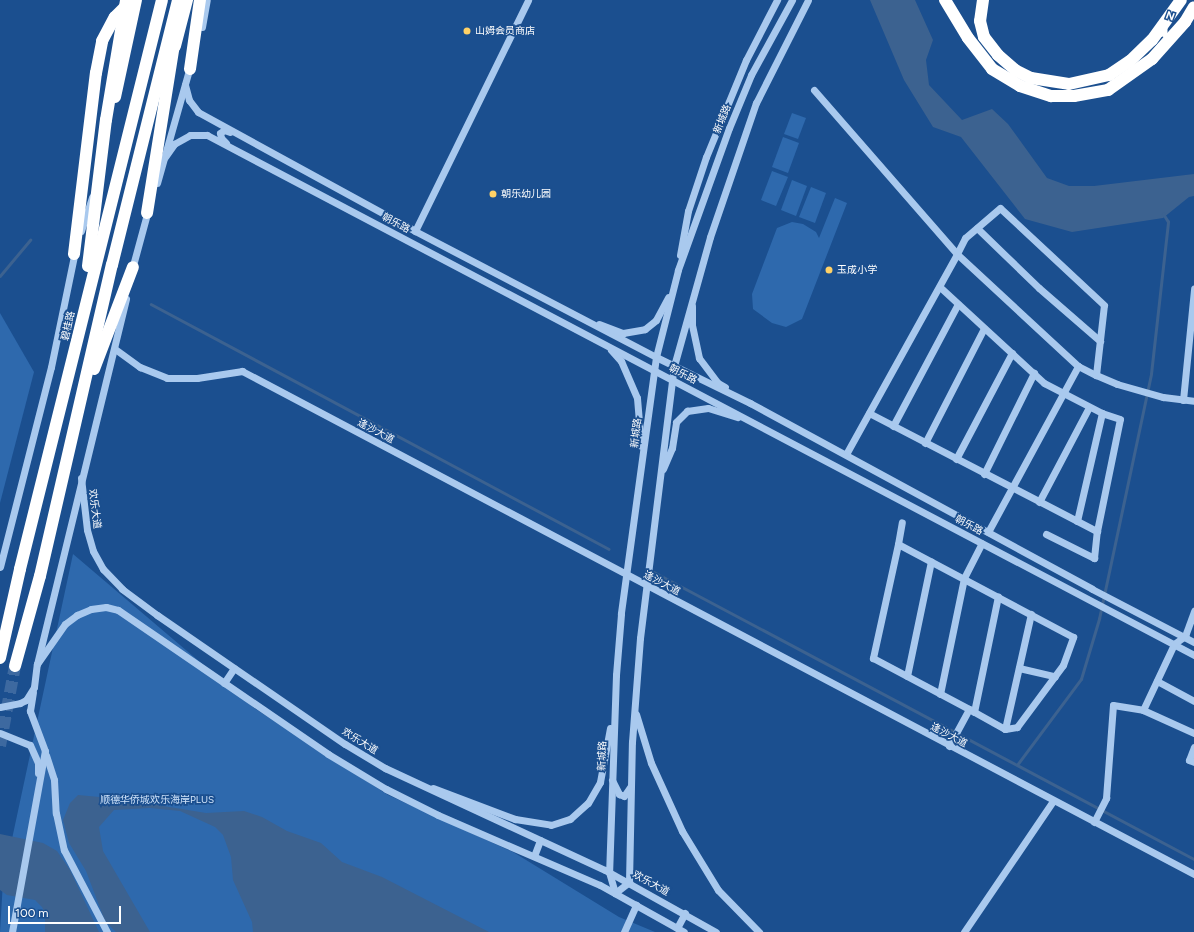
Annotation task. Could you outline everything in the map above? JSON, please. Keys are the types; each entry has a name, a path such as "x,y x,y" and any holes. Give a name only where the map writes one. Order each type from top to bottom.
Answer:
{"highway":[{"path":"81,319 98,178 126,0"},
{"path":"74,254 96,73 102,41 115,17 132,0"},
{"path":"108,120 136,0"},
{"name":"碧桂路","path":"0,658 81,319 162,0"},
{"path":"147,213 173,55 179,0"},
{"path":"15,666 40,576 76,415 179,0"},
{"path":"173,55 187,0"},
{"path":"190,69 200,0"},
{"path":"945,0 968,38 992,69 1020,86 1051,96 1074,96 1108,90 1152,59 1185,22 1194,7"},
{"path":"983,0 980,21 984,37 998,55 1014,70 1031,78 1069,84 1109,75 1130,61 1152,40 1181,0"},
{"path":"76,415 133,267"}],"street":[{"path":"107,932 64,850 56,813 54,780 30,711 37,664 81,478 115,349 133,267 147,213 165,157 190,69 207,0"},
{"path":"415,232 528,0"},
{"path":"574,315 623,333 645,330 656,320 677,276 688,211 706,157 746,60 777,0"},
{"name":"新城路","path":"615,893 609,872 615,698 627,576 656,357 677,276 729,128 751,75 792,0"},
{"path":"615,893 629,882 630,787 635,709 647,586 671,380 674,366 691,295 756,103 808,0"},
{"name":"朝乐路","path":"185,85 189,100 198,112 415,232 656,357 750,403 1092,589 1194,642"},
{"path":"814,90 957,254 1078,366 1129,388 1158,396 1194,401"},
{"path":"231,148 220,138 220,133 224,130 238,134"},
{"name":"朝乐路","path":"165,157 174,144 190,135 207,135 671,380 747,418 982,544 1194,655"},
{"path":"0,567 51,367 74,254 98,178"},
{"path":"846,454 940,287 965,238 1000,208 1104,305 1096,375"},
{"path":"977,228 1039,288 1100,341"},
{"path":"940,287 1044,383 1062,394 1089,407 1120,419 1097,531 1094,558 1046,534"},
{"path":"1183,400 1194,289"},
{"path":"691,295 692,326 699,358 718,383 750,403"},
{"path":"894,426 958,304"},
{"path":"925,443 984,328"},
{"path":"605,344 621,361 636,392 642,463"},
{"name":"逢沙大道","path":"115,349 140,367 167,378 197,378 242,371 627,576 951,744 1053,801 1095,820 1194,874"},
{"path":"956,459 1012,353"},
{"path":"988,532 1078,366"},
{"path":"984,474 1034,373"},
{"path":"1039,502 1089,407"},
{"path":"660,474 672,448 676,422 687,411 708,408 747,418"},
{"path":"869,413 1011,488 1097,531"},
{"path":"1076,521 1102,413"},
{"name":"欢乐大道","path":"81,478 87,530 93,551 103,569 122,589 345,744 398,775 609,872 685,913 716,932"},
{"path":"898,544 1073,637 1062,665 1017,727 1005,729 873,658 902,522"},
{"path":"940,694 964,578 982,544"},
{"path":"907,676 931,561"},
{"path":"951,744 963,721 971,711 998,596"},
{"path":"37,664 65,624 91,609 106,607 118,610 142,625 328,754 386,790 438,815 615,893 684,932"},
{"path":"1143,710 1174,644 1184,636 1194,611"},
{"path":"1005,729 1031,614"},
{"path":"224,683 234,668"},
{"path":"1019,668 1055,676"},
{"path":"1157,681 1194,701"},
{"path":"0,707 20,703 26,700 34,687"},
{"path":"398,775 515,819 551,825 570,820 588,803 600,782 615,698"},
{"path":"1095,820 1104,802 1113,705 1143,710 1194,733"},
{"path":"635,709 650,763 682,831 718,890 759,932"},
{"path":"0,733 30,745 38,763 38,789 9,932"},
{"path":"1194,747 1189,760 1194,762"},
{"path":"12,932 45,751"},
{"path":"612,778 619,794 624,796 630,787"},
{"path":"964,932 1053,801"},
{"path":"534,856 540,840"},
{"path":"624,932 636,905"},
{"path":"677,928 685,913"}],"green space":[{"path":"792,113 806,118 798,139 784,134"},
{"path":"783,137 799,143 788,173 772,167"},
{"path":"772,171 788,177 776,206 761,200"},
{"path":"792,180 807,186 796,216 781,210"},
{"path":"811,187 826,193 815,223 799,217"},
{"path":"835,198 847,203 802,319 786,327 772,323 753,309 752,294 777,228 792,222 803,224 816,232 819,238"},
{"path":"0,313 34,372 0,503"},
{"name":"顺德华侨城欢乐海岸PLUS","path":"73,554 254,708 388,795 513,852 619,917 655,932 0,932 3,881"}],"shaded area":[{"path":"870,0 915,0 933,40 926,60 929,85 962,120 992,109 1008,124 1047,178 1069,186 1094,186 1194,174 1194,196 1189,197 1163,218 1072,232 1025,219 961,137 933,127 904,80"},
{"path":"78,795 121,799 206,813 244,811 262,817 287,831 321,843 342,862 382,877 489,932 253,932 252,922 233,880 231,857 223,835 215,827 180,811 150,808 114,810 99,827 103,851 150,932 116,932 105,921 86,871 69,843 63,820 70,803"},
{"path":"0,834 43,843 57,851 70,870 99,932 45,932 45,913 42,907 35,900 7,895 0,890"}],"waterway":[{"path":"1017,765 1081,679 1099,619 1151,374 1168,222 1163,214"},
{"path":"0,276 30,240"},
{"path":"151,304 609,549"},
{"path":"654,572 1194,859"}],"tunnel":[{"path":"0,746 15,666"}],"place":[{"name":"山姆会员商店","path":"467,31"},
{"name":"朝乐幼儿园","path":"493,194"},
{"name":"玉成小学","path":"829,270"}]}
